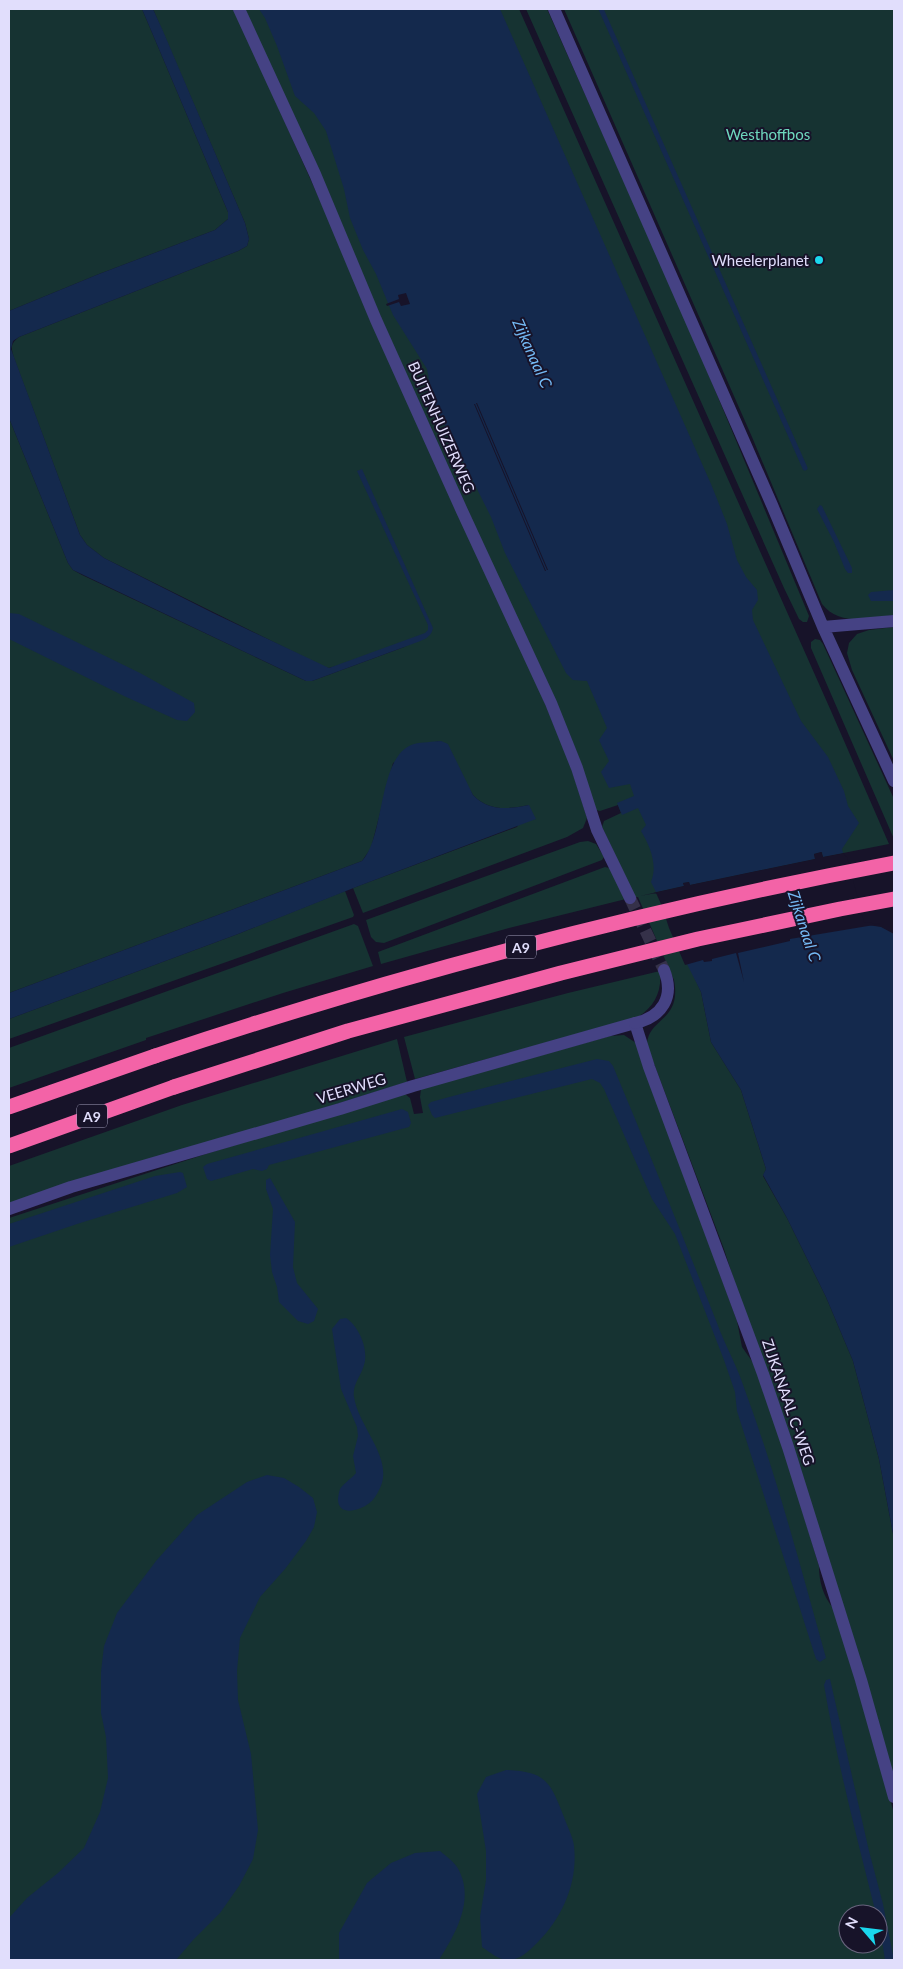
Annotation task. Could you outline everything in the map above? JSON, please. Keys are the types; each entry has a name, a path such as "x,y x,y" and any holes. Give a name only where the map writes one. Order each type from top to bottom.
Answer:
{"highway":[{"name":"A9","path":"9,1108 155,1056 303,1008 432,970 574,933 894,863"},
{"name":"A9","path":"9,1146 174,1087 348,1031 561,973 708,937 894,899"}],"street":[{"name":"BUITENHUIZERWEG","path":"239,9 315,174 376,320 551,703 577,768 597,830 630,898"},
{"path":"554,9 768,496 823,627 894,781"},
{"path":"823,627 894,621"},
{"name":"VEERWEG","path":"9,1209 71,1187 413,1086 634,1024 654,1016 664,1004 668,990 664,970"},
{"name":"ZIJKANAAL C-WEG","path":"634,1024 788,1447 861,1680 894,1797"}],"green space":[{"path":"9,9 142,9 228,212 228,219 215,230 9,311"},
{"path":"153,9 234,9 533,675 570,764 587,818 583,828 567,837 363,913 353,888 517,827 529,805 499,808 492,807 479,800 473,795 441,741 429,743 393,763 371,848 362,861 9,993 9,418 68,563 73,570 306,681 312,681 407,646 329,668 322,666 104,558 87,545 80,535 14,358 12,349 14,342 19,337 238,251 247,246 249,239 245,223"},
{"path":"244,9 519,9 889,844 823,857 822,852 814,854 815,859 690,885 689,882 683,883 684,886 640,896 656,893 701,992 711,1042 741,1090 766,1169 763,1176 787,1218 826,1297 853,1361 879,1459 894,1539 894,1780 724,1249 647,1045 653,1029 669,1012 673,1004 675,994 674,980 638,897 635,897 602,827 604,821 621,813 618,805 600,811 596,810 477,534"},
{"path":"526,9 547,9 690,330 809,616 807,622 799,619 784,588"},
{"name":"Westhoffbos","path":"564,9 894,9 894,615 865,619 846,618 837,616 822,604 752,437"},
{"path":"894,627 894,761 852,670 847,653 849,643 857,634 869,630"},
{"path":"815,639 820,640 823,644 894,799 894,839 811,648 811,642"},
{"path":"588,841 596,844 604,857 602,860 384,943 376,942 371,937 366,920 580,842"},
{"path":"605,867 609,868 626,899 509,928 381,964 378,952"},
{"path":"345,891 354,915 353,917 9,1039 9,1019 238,934"},
{"path":"354,924 358,926 373,966 146,1038 146,1040 9,1088 9,1048"},
{"path":"660,971 660,985 656,997 649,1008 638,1017 415,1079 404,1037 568,993"},
{"path":"624,1035 636,1043 737,1321 742,1347 754,1364 774,1416 819,1566 822,1588 833,1608 879,1755 894,1814 894,1960 9,1960 9,1218 209,1153 405,1094 410,1098 414,1114 423,1113 420,1097 421,1089 610,1036"},
{"path":"397,1039 407,1082 9,1207 9,1166 182,1105"}],"water":[{"path":"142,9 153,9 163,31 245,223 249,239 247,246 19,337 13,341 11,349 80,535 87,545 104,558 213,613 329,668 425,633 428,630 428,625 357,471 362,469 433,628 429,636 421,641 312,681 306,681 73,570 68,563 9,418 9,311 215,230 228,219 228,212"},
{"name":"Zijkanaal C","path":"259,9 500,9 711,484 727,524 737,560 746,577 757,590 758,600 752,610 753,620 801,721 828,757 844,791 848,806 859,823 842,849 843,853 823,857 822,852 814,854 815,859 690,885 689,882 683,883 684,886 656,892 651,882 654,869 652,856 641,831 646,825 638,808 622,815 617,803 634,796 630,784 609,788 601,772 609,761 599,740 607,728 587,681 573,680 566,673 505,553 491,517 433,401 427,369 393,315 376,274 363,250 350,218 344,189 326,131 314,113 295,96 277,46"},
{"path":"820,505 852,568 852,573 848,573 845,569 817,509"},
{"path":"894,590 894,601 871,601 868,595 871,592"},
{"path":"9,613 19,614 140,673 194,703 195,712 187,721 177,720 9,639"},
{"path":"441,741 448,744 473,795 479,800 492,807 499,808 529,805 536,819 238,934 9,1019 9,993 362,861 370,849 394,763 402,751 414,744"},
{"name":"Zijkanaal C","path":"751,878 862,924 881,927 894,934 894,1539 879,1459 853,1361 826,1297 787,1218 763,1175 766,1169 741,1090 711,1042 701,992 686,962"},
{"path":"597,1059 609,1061 613,1066 742,1382 777,1485 807,1588 826,1658 820,1662 816,1659 737,1411 735,1392 724,1360 675,1234 652,1199 600,1083 592,1079 435,1118 428,1105 431,1102 453,1096"},
{"path":"402,1109 408,1112 411,1123 409,1127 269,1165 267,1169 262,1171 253,1169 211,1181 207,1179 203,1167 207,1164"},
{"path":"183,1173 187,1187 177,1193 9,1247 9,1224 155,1176"},
{"path":"270,1178 295,1222 293,1267 297,1283 318,1309 314,1321 308,1324 298,1321 279,1302 270,1255 273,1209 266,1189 266,1180"},
{"path":"346,1318 359,1332 365,1352 364,1365 355,1385 354,1397 357,1409 380,1457 383,1469 383,1480 374,1499 364,1506 350,1511 342,1509 339,1505 338,1497 343,1485 356,1473 353,1456 358,1436 357,1427 341,1389 332,1329 340,1319"},
{"path":"267,1475 284,1478 299,1487 313,1498 317,1512 314,1527 306,1541 285,1569 260,1597 240,1638 237,1671 238,1700 251,1754 258,1830 253,1859 239,1886 220,1913 176,1960 9,1960 9,1918 27,1898 58,1873 84,1848 100,1812 108,1778 106,1737 101,1713 101,1672 104,1646 117,1613 156,1561 197,1515 247,1482"},
{"path":"830,1679 883,1904 874,1904 841,1771 824,1685 826,1680"},
{"path":"506,1770 538,1776 550,1787 571,1835 575,1859 571,1886 555,1922 538,1942 513,1960 505,1960 482,1947 480,1917 486,1880 486,1851 477,1794 486,1777"},
{"path":"440,1851 457,1867 465,1891 462,1915 452,1938 439,1960 339,1960 339,1933 367,1883 391,1863 415,1853"},
{"path":"888,1929 894,1960 885,1960 884,1954 888,1954"}],"pier":[{"path":"406,293 410,304 401,306 399,302 387,306 386,304 399,299 398,295"},
{"path":"477,403 548,570 547,570"},
{"path":"475,404 546,571 545,571"},
{"path":"821,852 823,857 845,853 864,922 880,924 790,939 790,941 738,953 744,982 736,953 712,959 712,961 704,962 703,960 685,965 669,928 658,894 653,893 684,886 683,883 689,882 690,885 815,859 814,854"}],"waterway":[{"path":"601,9 805,468"}],"tunnel":[{"path":"630,898 664,970"}],"place":[{"name":"Wheelerplanet","path":"819,260"}]}
